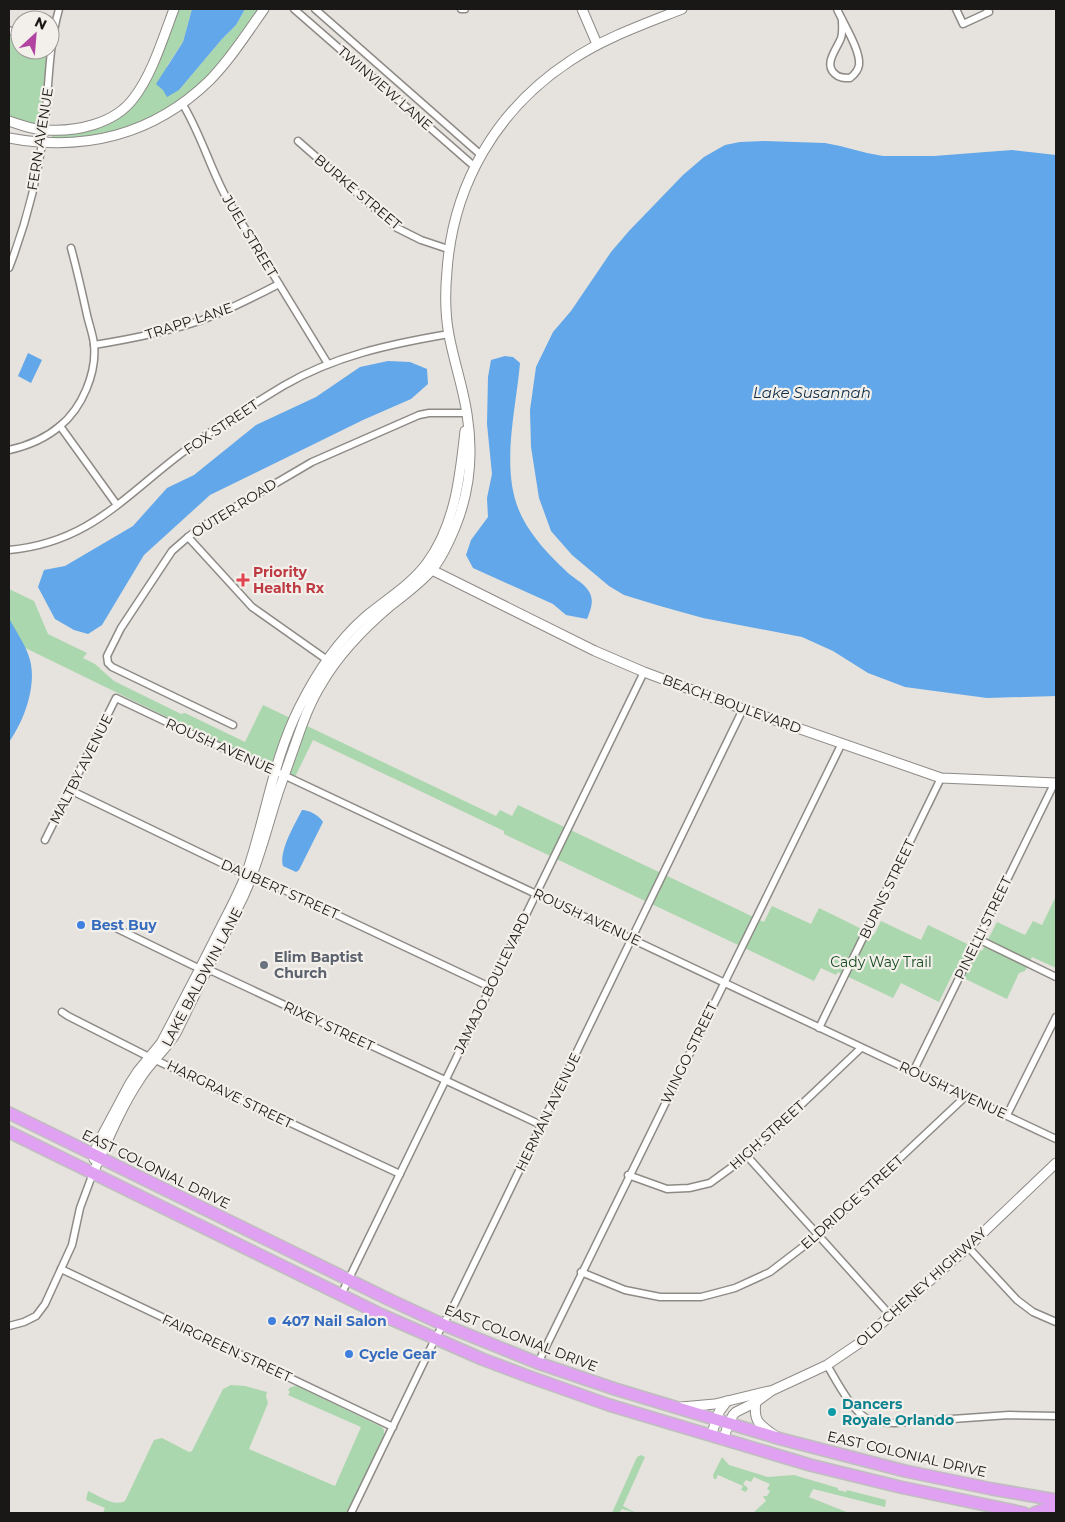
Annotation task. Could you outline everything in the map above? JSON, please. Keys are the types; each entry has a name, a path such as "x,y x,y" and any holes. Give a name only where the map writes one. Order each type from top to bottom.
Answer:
{"highway":[{"name":"EAST COLONIAL DRIVE","path":"9,1113 348,1280 444,1325 538,1363 606,1387 781,1440 906,1471 1056,1500"},
{"path":"9,1132 341,1295 435,1339 567,1391 723,1440 850,1475 994,1508 1024,1513"},
{"path":"994,1508 1026,1503 1035,1497"},
{"path":"1034,1513 1051,1507 1056,1508"}],"street":[{"path":"9,121 44,130 63,130 103,122 120,112 133,100 142,87 174,9"},
{"path":"9,138 42,143 81,142 112,136 154,120 182,103 209,81 264,9"},
{"name":"TWINVIEW LANE","path":"294,9 475,167"},
{"name":"TWINVIEW LANE","path":"315,9 481,155"},
{"path":"582,9 598,44"},
{"path":"838,9 842,18 857,53 859,63 858,69 850,78 838,76 832,72 830,66 831,59 841,38 842,18"},
{"path":"956,9 962,24 989,12 988,9"},
{"name":"LAKE BALDWIN LANE","path":"93,1173 97,1156 152,1058 168,1045 176,1033 249,875 313,699 344,639 362,620 429,567 441,540 456,499 462,470 467,413 448,334 446,307 448,249 459,203 481,155 509,114 527,95 570,60 598,44 676,10"},
{"name":"FERN AVENUE","path":"9,268 28,208 42,143 50,78 50,60"},
{"name":"JUEL STREET","path":"182,103 200,136 215,176 227,199 328,364"},
{"name":"BURKE STREET","path":"298,141 397,228 421,240 448,249"},
{"path":"9,450 23,447 42,438 60,426 73,412 90,380 94,364 94,345 71,248"},
{"name":"TRAPP LANE","path":"94,345 142,337 203,319 235,306 279,284"},
{"name":"FOX STREET","path":"9,550 41,545 78,532 117,505 199,440 283,386 328,364 358,353 391,344 448,334"},
{"name":"OUTER ROAD","path":"233,724 112,667 106,659 121,628 172,551 201,527 312,462 404,421 429,412 467,413"},
{"path":"60,426 117,505"},
{"path":"188,537 252,607 331,663"},
{"name":"BEACH BOULEVARD","path":"429,567 595,651 644,672 743,709 941,778 1055,784"},
{"name":"LAKE BALDWIN LANE","path":"249,875 275,771 287,736 300,706 331,663"},
{"name":"JAMAJO BOULEVARD","path":"341,1295 644,672"},
{"name":"ROUSH AVENUE","path":"116,698 536,893 1056,1139"},
{"name":"MALTBY AVENUE","path":"45,840 116,698"},
{"name":"HERMAN AVENUE","path":"351,1513 743,709"},
{"name":"WINGO STREET","path":"538,1363 628,1175 842,743"},
{"name":"BURNS STREET","path":"819,1028 941,778"},
{"name":"PINELLI STREET","path":"913,1072 1055,784"},
{"name":"DAUBERT STREET","path":"70,790 490,987"},
{"name":"RIXEY STREET","path":"116,928 541,1125"},
{"path":"978,939 1056,977"},
{"name":"HARGRAVE STREET","path":"62,1012 152,1058 400,1174"},
{"path":"1007,1115 1056,1017"},
{"name":"HIGH STREET","path":"628,1175 667,1189 689,1188 710,1183 747,1156 861,1048"},
{"name":"ELDRIDGE STREET","path":"581,1272 624,1290 660,1297 701,1297 735,1288 770,1272 817,1236 966,1096"},
{"path":"747,1156 891,1316"},
{"name":"OLD CHENEY HIGHWAY","path":"723,1440 732,1415 745,1406 756,1402 771,1391 827,1365 858,1344 968,1247 1056,1163"},
{"path":"9,1326 36,1316 45,1304 72,1245 80,1208 93,1173"},
{"path":"213,1232 220,1217"},
{"path":"968,1247 1017,1300 1033,1312 1056,1322"},
{"name":"FAIRGREEN STREET","path":"61,1269 393,1427"},
{"path":"827,1365 856,1410 866,1418 878,1422 895,1423 1009,1414 1056,1416"},
{"name":"OLD CHENEY HIGHWAY","path":"676,1408 706,1406 771,1391"},
{"path":"712,1436 720,1412 727,1401"},
{"path":"756,1402 755,1412 759,1424 781,1440"}],"green space":[{"path":"177,9 192,9 183,42 167,66 179,90 236,25 245,9 260,9 231,48 200,83 163,112 142,123 102,135 53,139 53,133 75,130 133,103"},
{"path":"9,34 10,60 46,60 41,122 36,125 9,118"},
{"name":"Cady Way Trail","path":"9,589 34,601 48,634 87,653 83,658 95,664 114,681 181,714 185,713 245,742 263,705 496,816 500,810 512,816 518,805 764,922 772,906 811,924 819,908 874,935 881,921 921,940 928,925 982,951 997,922 1025,935 1033,921 1042,925 1056,896 1056,968 1032,957 1025,971 1019,973 1007,999 953,973 939,1002 901,983 893,998 838,972 836,975 821,968 814,981 504,834 504,831 313,740 294,779 9,640"},
{"path":"231,1385 245,1386 267,1392 268,1403 249,1449 335,1486 361,1427 288,1395 290,1392 288,1390 297,1386 382,1427 384,1435 347,1513 103,1513 105,1508 86,1500 88,1491 111,1502 125,1501 154,1440 162,1438 189,1452 192,1451 223,1389"},
{"path":"641,1455 645,1457 623,1506 636,1513 622,1509 619,1513 612,1513 637,1457"},
{"path":"722,1457 729,1465 768,1477 794,1475 838,1488 838,1490 846,1492 847,1490 886,1500 885,1507 813,1489 809,1497 849,1513 753,1513 766,1501 763,1496 767,1496 770,1491 767,1489 770,1484 754,1477 751,1482 746,1480 743,1484 748,1488 746,1492 741,1490 743,1486 718,1475 714,1479 713,1475"}],"water":[{"path":"192,9 245,9 236,25 179,90 167,97 156,84 183,42"},
{"name":"Lake Susannah","path":"764,141 825,143 883,156 934,156 1012,150 1056,155 1056,696 987,698 905,687 868,673 833,651 802,637 703,618 624,595 609,586 572,555 551,531 539,498 531,447 530,410 536,367 553,332 571,311 611,252 683,175 704,157 725,145"},
{"path":"28,353 42,360 31,383 18,376"},
{"path":"505,356 513,357 520,363 510,461 511,481 515,499 522,517 536,539 568,573 588,590 592,601 587,619 566,615 553,604 473,568 466,555 471,540 488,517 487,498 492,474 487,424 488,377 491,360"},
{"path":"388,361 410,362 427,369 428,384 411,399 363,420 210,495 144,555 102,625 88,634 74,630 55,619 38,587 44,570 65,566 133,526 167,488 194,475 256,425 316,397 360,367"},
{"path":"9,618 28,654 32,670 32,681 24,714 9,742"},
{"path":"302,810 314,813 323,822 299,870 296,872 283,866 282,860 288,837"}],"place":[{"name":"Priority Health Rx","path":"243,580"},
{"name":"Best Buy","path":"81,925"},
{"name":"Elim Baptist Church","path":"264,965"},
{"name":"407 Nail Salon","path":"272,1321"},
{"name":"Cycle Gear","path":"349,1354"},
{"name":"Dancers Royale Orlando","path":"832,1412"}]}
